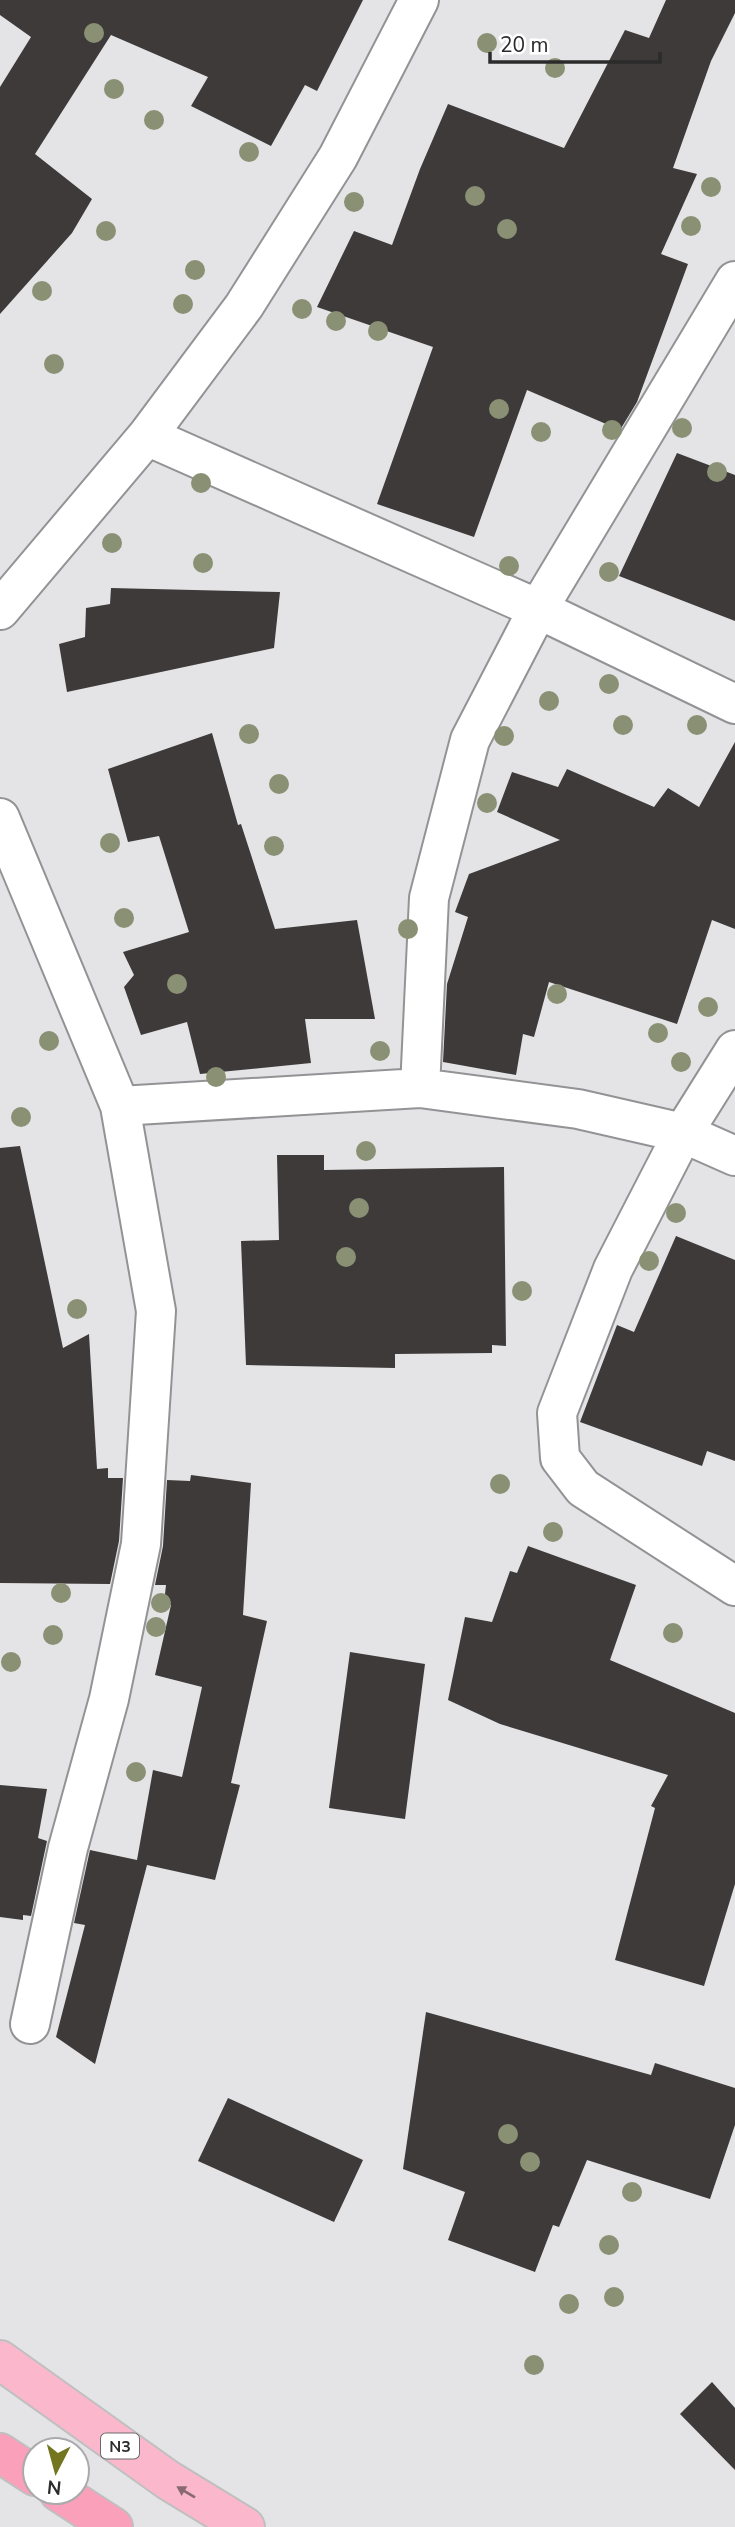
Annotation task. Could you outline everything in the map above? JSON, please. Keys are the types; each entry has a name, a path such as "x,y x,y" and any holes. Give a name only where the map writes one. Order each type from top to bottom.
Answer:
{"highway":[{"path":"0,2453 21,2467"},
{"path":"81,2506 113,2527"}],"main road":[{"name":"N3","path":"0,2360 168,2480 245,2527"}],"street":[{"path":"0,610 147,436 244,306 338,157 419,0"},
{"path":"420,1088 429,898 470,740 538,609 735,281"},
{"path":"147,436 538,609 735,704"},
{"path":"0,818 120,1106 156,1311 141,1544 109,1699 68,1848 30,2024"},
{"path":"735,1050 683,1133 613,1269 557,1413 560,1458 583,1488 735,1586"},
{"path":"120,1106 420,1088 578,1109 683,1133 735,1156"}],"building":[{"path":"0,0 363,0 317,91 305,85 271,146 191,106 208,77 111,35 35,154 92,199 72,233 0,314 0,87 31,37 0,15"},
{"path":"666,0 735,0 735,13 711,61 673,168 697,174 661,254 688,264 637,402 620,430 527,390 474,537 377,504 433,347 317,307 354,231 392,245 448,104 564,148 625,30 649,38"},
{"path":"677,453 735,475 735,621 619,576"},
{"path":"111,588 280,592 274,648 67,692 59,644 85,637 86,608 110,604"},
{"path":"212,733 238,825 241,824 275,929 357,920 375,1019 305,1019 311,1063 200,1074 187,1022 141,1035 124,987 134,975 123,952 189,932 159,836 128,842 108,769"},
{"path":"735,742 735,929 712,920 677,1024 549,982 534,1037 523,1034 516,1075 443,1062 447,984 468,917 455,912 469,874 560,840 497,812 512,772 558,787 567,769 654,807 668,788 699,807"},
{"path":"20,1146 63,1348 89,1334 97,1469 108,1468 108,1478 123,1478 119,1541 110,1584 0,1583 0,1148"},
{"path":"277,1155 324,1155 324,1170 504,1167 506,1346 492,1345 492,1353 395,1354 395,1368 246,1365 241,1241 279,1240"},
{"path":"676,1236 735,1260 735,1461 707,1451 702,1466 580,1422 617,1325 634,1332"},
{"path":"191,1475 251,1483 243,1615 267,1621 231,1783 240,1785 215,1880 147,1865 95,2064 56,2037 85,1925 74,1923 90,1850 137,1860 153,1770 182,1777 202,1687 155,1675 171,1605 164,1603 166,1585 155,1585 163,1546 167,1480 190,1481"},
{"path":"528,1546 636,1585 610,1660 735,1713 735,1884 704,1986 615,1960 655,1808 651,1806 668,1775 500,1724 448,1700 465,1617 492,1622 510,1571 517,1573"},
{"path":"350,1652 425,1664 405,1819 329,1808"},
{"path":"0,1785 47,1789 38,1838 47,1841 31,1916 23,1915 23,1920 0,1917"},
{"path":"426,2012 651,2075 655,2063 735,2088 735,2125 710,2199 587,2160 559,2227 553,2225 535,2272 448,2240 465,2192 403,2169"},
{"path":"228,2098 363,2160 334,2222 198,2161"},
{"path":"712,2382 735,2408 735,2470 680,2414"}]}
